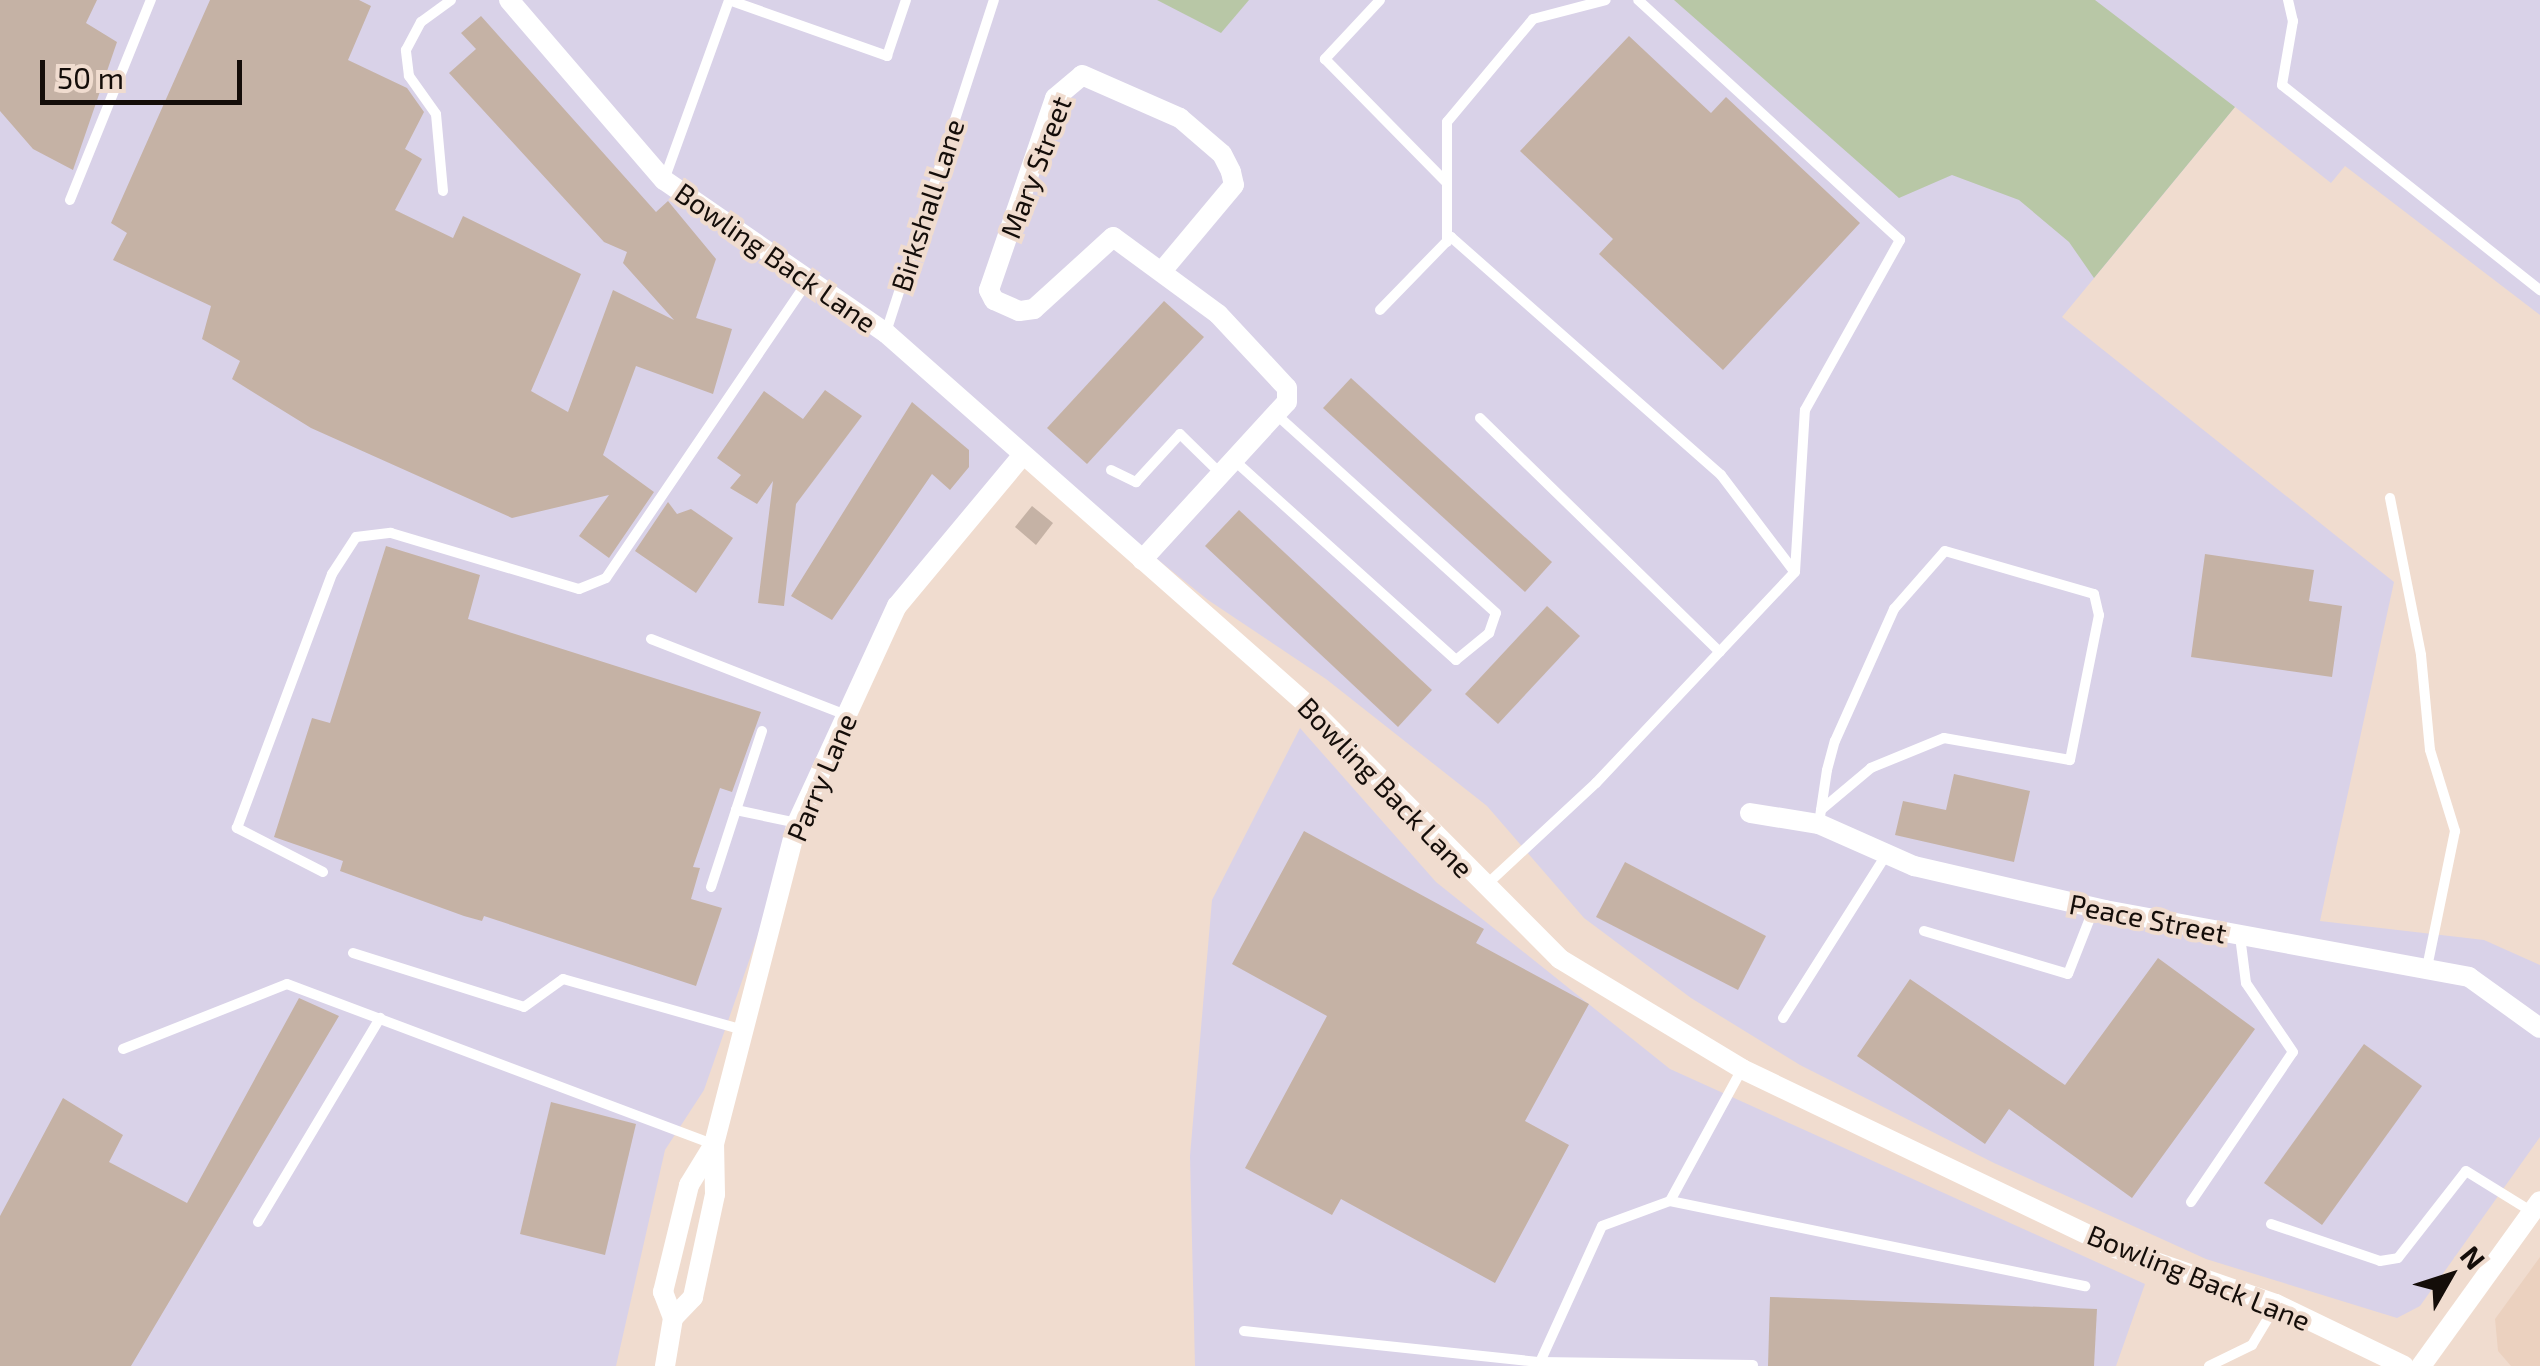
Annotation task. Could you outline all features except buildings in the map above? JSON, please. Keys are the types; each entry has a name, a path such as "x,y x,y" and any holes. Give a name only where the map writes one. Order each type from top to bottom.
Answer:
{"street":[{"name":"Bowling Back Lane","path":"509,0 664,180 886,333 1304,700 1484,888 1560,959 1742,1070 2115,1248 2276,1304 2404,1366"},
{"name":"Mary Street","path":"1163,270 1234,185 1230,172 1222,154 1180,118 1082,75 1056,98 989,290 1003,306 1034,310 1114,237 1218,314 1287,388 1287,402 1277,414"},
{"path":"1142,560 1277,414"},
{"name":"Parry Lane","path":"665,1366 674,1318 693,1297 715,1194 714,1144 797,823 897,606 1024,455"},
{"name":"Peace Street","path":"1750,813 1820,817 1887,854 2094,908 2468,978 2540,1028"},
{"name":"Parry Lane","path":"674,1318 663,1292 688,1185 714,1144"},
{"path":"2421,1366 2536,1206"}],"lane":[{"path":"70,200 151,0"},
{"path":"443,191 436,114 409,76 406,50 421,22 452,0"},
{"path":"664,180 729,0 888,56 906,0"},
{"name":"Birkshall Lane","path":"886,333 994,0"},
{"path":"1380,0 1325,59 1447,183"},
{"path":"1447,242 1447,122 1533,19 1606,0"},
{"path":"1484,888 1596,783 1794,572 1806,410 1900,240 1638,0"},
{"path":"2288,0 2294,21 2282,84 2540,290"},
{"path":"1380,310 1451,237 1720,475 1794,572"},
{"path":"323,872 236,828 332,574 356,537 390,533 579,590 606,578 667,495 678,469 807,282"},
{"path":"1111,470 1136,482 1180,434 1229,469 1456,660 1490,634 1496,613 1277,414"},
{"path":"1480,418 1720,652"},
{"path":"2390,498 2422,656 2430,750 2455,831 2427,968"},
{"path":"1946,551 2094,594 2100,615 2070,760 1944,738 1871,768 1820,817 1835,740 1894,608 1946,551"},
{"path":"651,639 847,715"},
{"path":"712,888 762,731"},
{"path":"736,810 797,823"},
{"path":"1783,1018 1887,854"},
{"path":"1924,931 2068,974 2094,908"},
{"path":"2191,1202 2293,1052 2246,983 2240,936"},
{"path":"353,953 524,1007 563,980 744,1031"},
{"path":"123,1049 287,984 714,1144"},
{"path":"258,1222 380,1018"},
{"path":"1670,1202 1742,1070"},
{"path":"2271,1224 2380,1261 2398,1258 2466,1171 2536,1206"},
{"path":"1540,1362 1602,1226 1670,1202 2086,1286"},
{"path":"2208,1366 2252,1345 2276,1304"},
{"path":"1244,1331 1540,1362 1753,1365"}],"shaded area":[{"path":"0,0 2540,0 2540,315 2345,166 2331,183 2235,107 2062,317 2394,582 2320,921 2484,940 2540,965 2540,1137 2420,1306 2397,1318 2206,1259 1994,1163 1800,1065 1691,998 1584,918 1487,806 1326,679 1208,600 1022,450 897,607 797,823 704,1090 665,1150 616,1366 0,1366"},
{"path":"1300,728 1436,882 1670,1069 2145,1284 2116,1366 1195,1366 1190,1156 1212,900"},
{"path":"2540,1257 2540,1366 2511,1366 2498,1351 2495,1319"}],"green space":[{"path":"1157,0 1249,0 1221,33"},
{"path":"1674,0 2095,0 2235,107 2094,278 2069,242 2019,200 1952,175 1899,198"}]}
